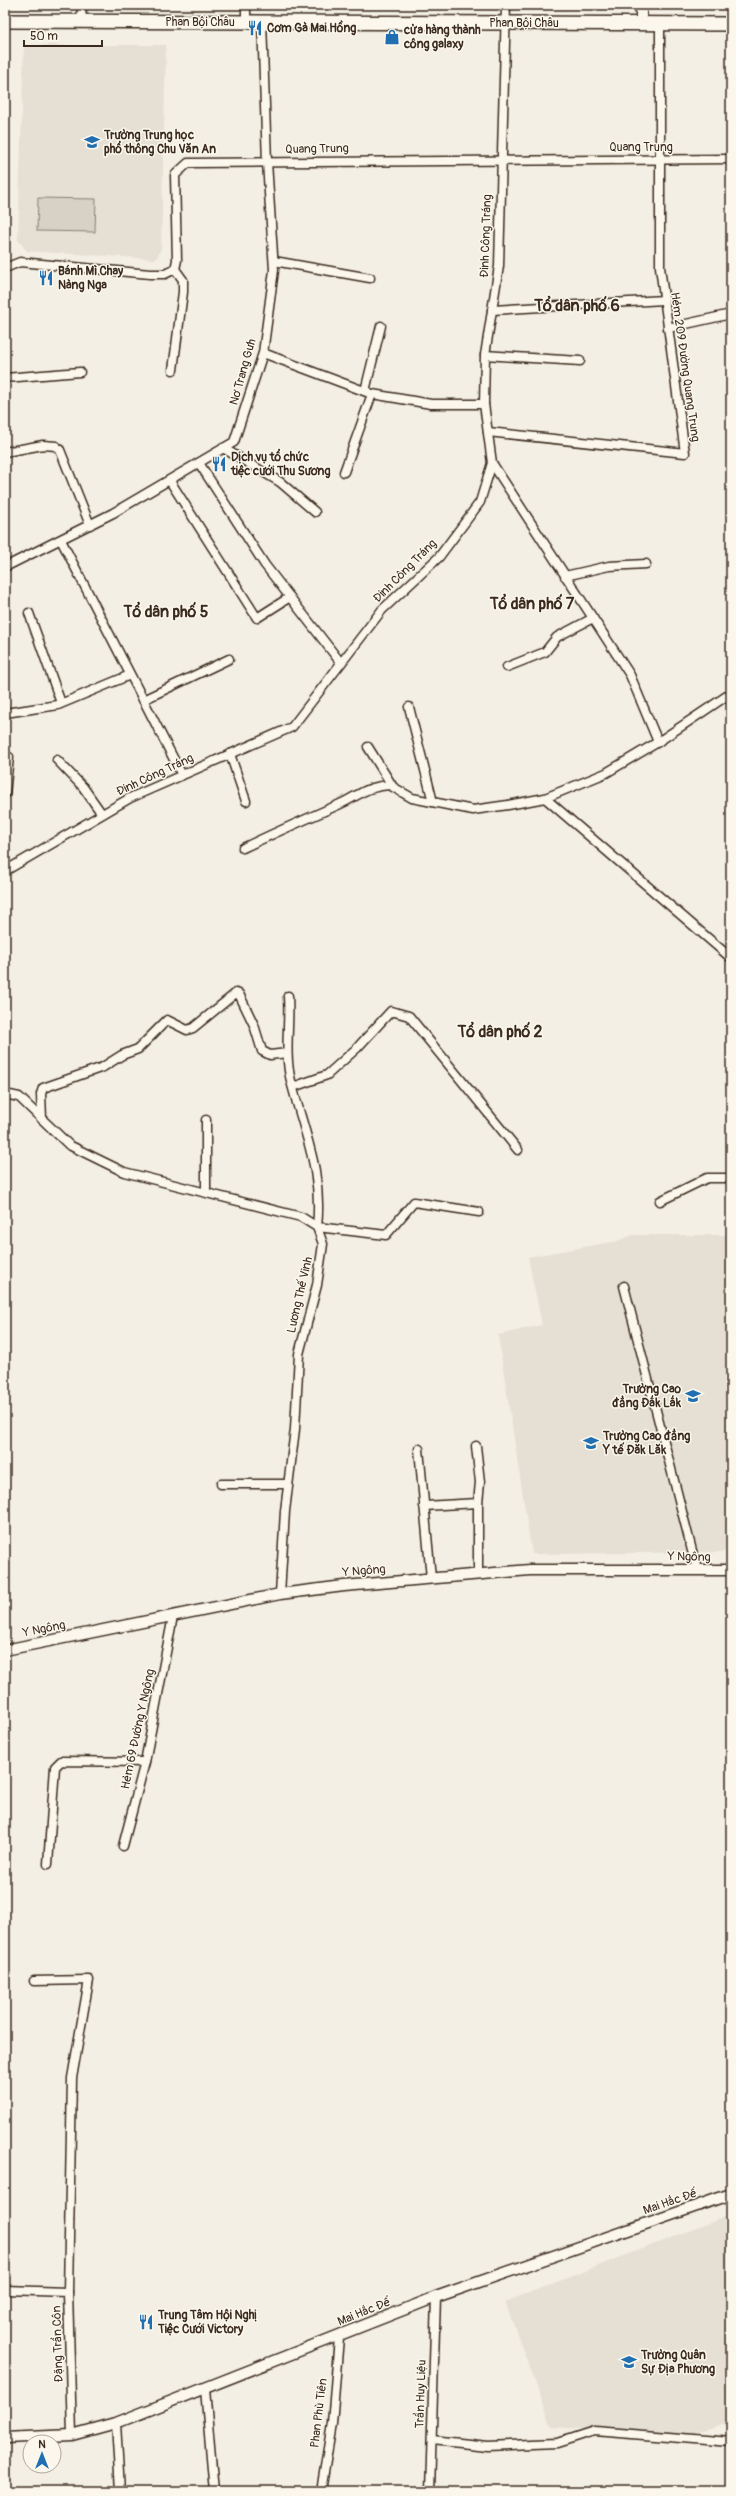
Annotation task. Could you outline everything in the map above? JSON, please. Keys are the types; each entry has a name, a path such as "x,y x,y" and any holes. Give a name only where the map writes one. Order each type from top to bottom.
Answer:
{"main road":[{"name":"Phan Bội Châu","path":"5,21 506,23 660,22 731,24"}],"street":[{"path":"81,22 82,5"},
{"path":"246,5 246,22"},
{"name":"Đinh Công Tráng","path":"5,871 130,798 292,727 382,610 439,557 476,509 480,502 492,463 484,404 485,355 499,266 506,5"},
{"path":"640,22 641,5"},
{"name":"Nơ Trang Gưh","path":"5,567 90,525 170,481 234,442 263,352 274,261 267,162 262,22"},
{"name":"Hẻm 209 Đường Quang Trung","path":"488,432 685,453 660,267 660,22"},
{"name":"Quang Trung","path":"175,269 177,260 175,175 188,163 660,159 731,160"},
{"path":"274,261 370,278"},
{"path":"5,268 20,262 150,274 165,274 175,269 183,280 183,292 173,370"},
{"path":"492,310 664,300"},
{"path":"668,328 731,314"},
{"path":"344,472 368,392 381,326"},
{"path":"263,352 368,392 431,404 484,404"},
{"path":"485,355 580,361"},
{"path":"5,378 80,372"},
{"path":"5,452 43,445 56,446 60,450 90,525"},
{"path":"223,448 280,482 315,512"},
{"path":"199,463 265,564 341,663"},
{"path":"492,463 630,675 658,742"},
{"path":"170,481 257,618 290,597"},
{"path":"61,540 182,775"},
{"path":"565,576 609,566 646,564"},
{"path":"29,613 61,703"},
{"path":"507,667 545,652 557,637 593,618"},
{"path":"144,700 229,659"},
{"path":"5,713 61,703 130,675"},
{"path":"368,747 391,785 412,798 472,810 545,798 606,772 658,742 731,693"},
{"path":"409,707 433,802"},
{"path":"230,754 246,801"},
{"path":"5,794 9,757"},
{"path":"57,760 83,787 102,814"},
{"path":"243,848 313,814 341,804 372,786 391,785"},
{"path":"545,798 731,958"},
{"path":"42,1119 41,1094 43,1088 103,1067 122,1055 138,1049 167,1020 187,1030 193,1028 236,993 239,994 246,1006 262,1051 270,1055 287,1053"},
{"path":"288,996 289,1015 287,1053 293,1087 313,1153 319,1207 317,1226"},
{"path":"293,1087 327,1075 358,1048 391,1011 409,1016 518,1150"},
{"path":"5,1094 20,1097 69,1145 124,1172 206,1191 302,1217 317,1226 386,1235 414,1202 479,1212"},
{"path":"206,1120 206,1191"},
{"path":"660,1201 707,1178 731,1178"},
{"name":"Lương Thế Vinh","path":"280,1594 288,1484 295,1429 299,1354 317,1285 322,1258 323,1244 317,1226"},
{"path":"624,1286 697,1570"},
{"path":"476,1446 480,1482 478,1503 478,1574"},
{"path":"419,1449 431,1578"},
{"path":"221,1484 288,1484"},
{"path":"424,1506 478,1503"},
{"name":"Y Ngông","path":"5,1650 280,1594 431,1578 530,1570 731,1570"},
{"name":"Hẻm 69 Đường Y Ngông","path":"123,1846 145,1762 173,1616"},
{"path":"48,1864 55,1767 61,1761 145,1762"},
{"path":"34,1981 90,1980 72,2078 68,2292"},
{"name":"Mai Hắc Đế","path":"5,2438 72,2435 116,2423 339,2337 436,2297 731,2194"},
{"name":"Đặng Trần Côn","path":"5,2290 68,2292 72,2435"},
{"name":"Trần Huy Liệu","path":"430,2491 436,2297"},
{"name":"Phan Phù Tiên","path":"321,2491 332,2424 339,2337"},
{"path":"205,2389 214,2491"},
{"path":"116,2423 120,2491"},
{"path":"432,2440 488,2446 557,2443 594,2431 731,2442"}],"shaded area":[{"name":"Trường Trung học phổ thông Chu Văn An","path":"24,45 166,45 161,249 156,259 27,251 18,240"},
{"path":"38,198 96,199 95,232 37,231"},
{"name":"Trường Cao đẳng Y tế Đăk Lăk","path":"633,1235 731,1235 731,1552 532,1554 498,1335 542,1325 528,1257 618,1241"},
{"name":"Trường Quân Sự Địa Phương","path":"725,2217 731,2237 731,2422 687,2436 552,2427 505,2302"}],"place":[{"name":"Cơm Gà Mai Hồng","path":"255,28"},
{"name":"cửa hàng thành công galaxy","path":"392,37"},
{"name":"Trường Trung học phổ thông Chu Văn An","path":"92,142"},
{"name":"Bánh Mì Chay Nàng Nga","path":"46,278"},
{"name":"Dịch vụ tổ chức tiệc cưới Thu Sương","path":"219,464"},
{"name":"Trường Cao đẳng Đắk Lắk","path":"693,1396"},
{"name":"Trường Cao đẳng Y tế Đăk Lăk","path":"591,1443"},
{"name":"Trung Tâm Hội Nghị Tiệc Cưới Victory","path":"146,2322"},
{"name":"Trường Quân Sự Địa Phương","path":"629,2362"}],"district":[{"name":"Tổ dân phố 6","path":"577,306"},
{"name":"Tổ dân phố 7","path":"532,604"},
{"name":"Tổ dân phố 5","path":"166,612"},
{"name":"Tổ dân phố 2","path":"500,1032"}]}
